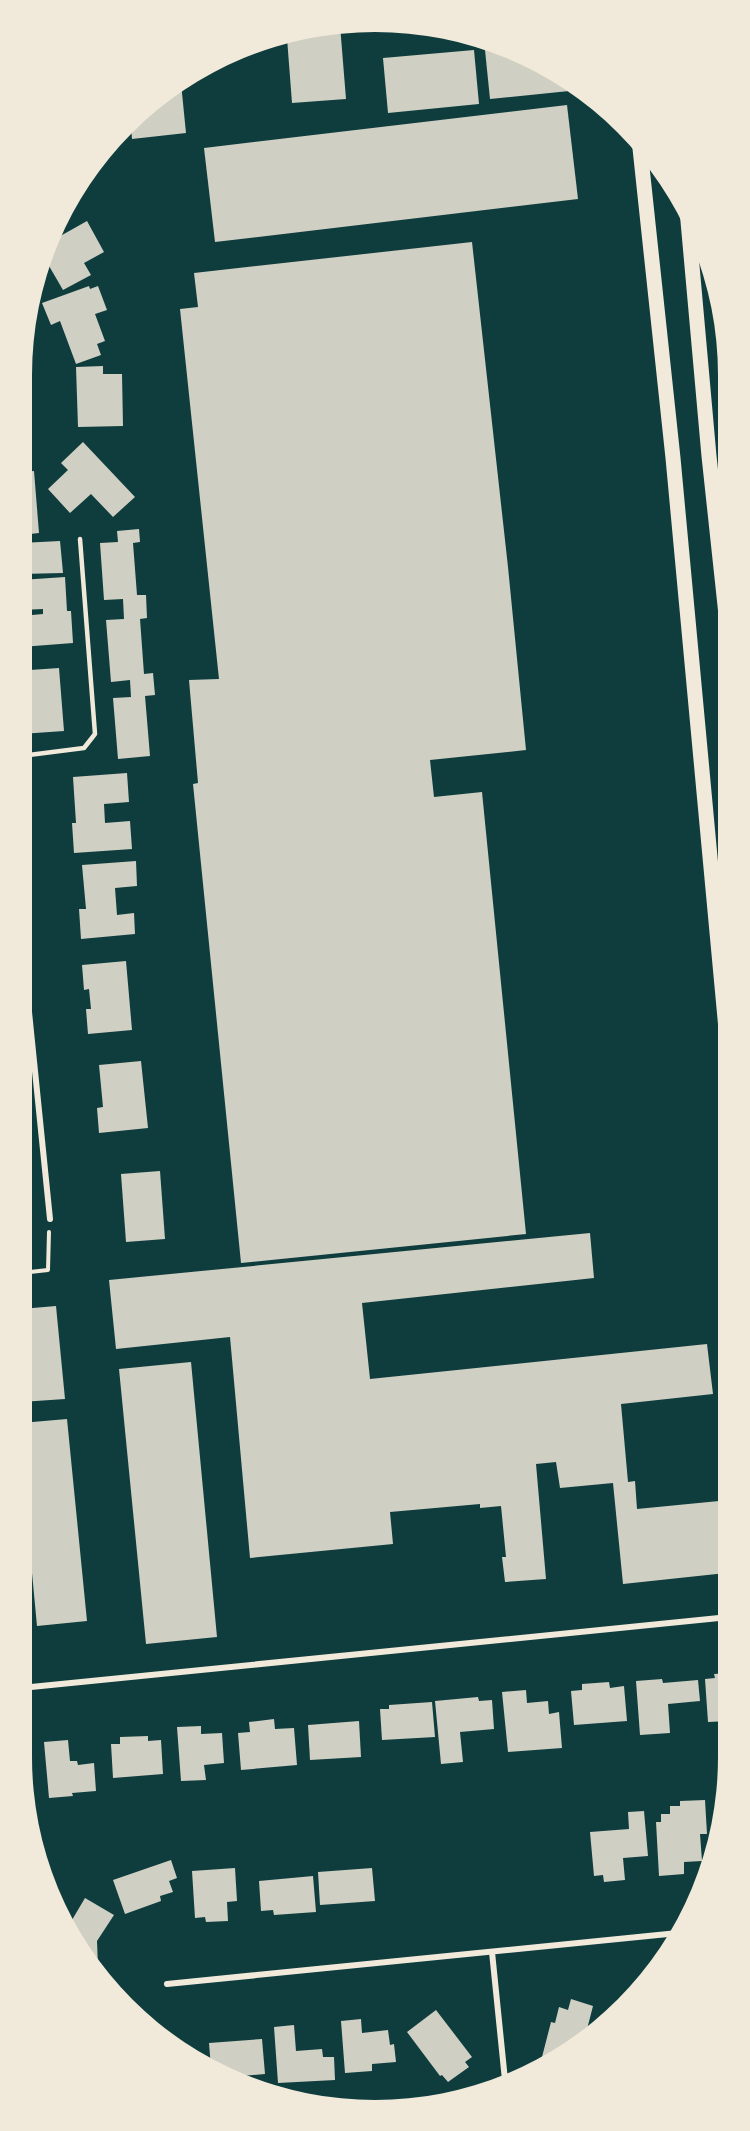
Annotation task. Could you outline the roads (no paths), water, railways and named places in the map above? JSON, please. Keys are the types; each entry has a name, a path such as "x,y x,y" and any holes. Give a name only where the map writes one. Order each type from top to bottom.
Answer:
{"main road":[{"path":"641,158 673,458 718,934"},
{"path":"690,238 718,540"}],"street":[{"path":"32,1041 50,1219"},
{"path":"32,1687 718,1618"},
{"path":"167,1984 669,1934"},
{"path":"492,1952 505,2073"}],"lane":[{"path":"32,755 84,748 95,734 80,539"}]}
